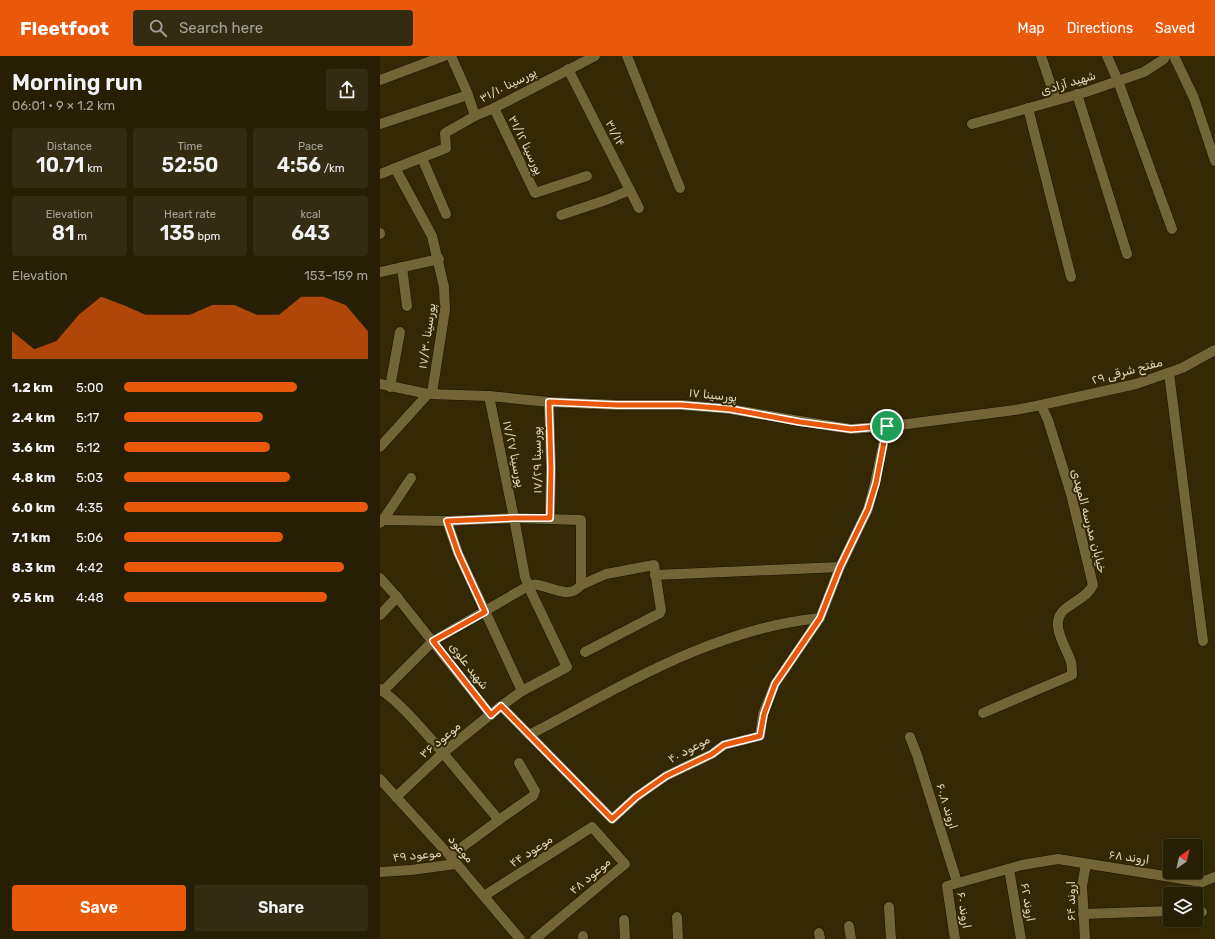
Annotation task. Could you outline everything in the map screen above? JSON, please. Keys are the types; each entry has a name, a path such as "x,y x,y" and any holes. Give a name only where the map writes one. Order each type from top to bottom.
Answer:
{"street":[{"path":"380,80 444,56"},
{"path":"451,56 468,95 475,116"},
{"name":"پورسینا ۳۱/۱۰","path":"422,158 446,148 445,133 475,116 494,108 595,56"},
{"path":"627,56 680,188"},
{"path":"1041,56 1056,100"},
{"path":"1107,56 1118,81 1172,229"},
{"name":"شهید آزادی","path":"972,124 1077,94 1144,72 1164,59 1165,56"},
{"path":"1174,56 1194,98 1215,162"},
{"name":"۳۱/۱۴","path":"568,69 639,208"},
{"path":"1077,94 1127,254"},
{"path":"380,124 468,95"},
{"name":"پورسینا ۳۱/۱۲","path":"494,108 535,193 587,176"},
{"path":"1028,108 1071,277"},
{"path":"380,174 422,158 446,214"},
{"name":"پورسینا ۱۷/۳۰","path":"396,168 432,236 444,287 445,310 430,394"},
{"path":"561,215 606,200 630,190"},
{"path":"380,272 438,260"},
{"path":"402,267 406,306"},
{"path":"390,387 400,332"},
{"name":"مفتح شرقی ۲۹","path":"1041,405 1136,384 1182,368 1215,350"},
{"path":"1169,373 1203,641"},
{"name":"پورسینا ۱۷","path":"380,384 430,394 489,396 549,402 617,405 681,405 730,409 800,422 851,429 1015,410 1041,405"},
{"path":"380,447 430,394"},
{"name":"پورسینا ۱۷/۲۷","path":"489,396 525,577 567,667"},
{"name":"پورسینا ۱۷/۲۹","path":"549,402 551,468 550,518"},
{"name":"خیابان مدرسه المهدی","path":"984,713 1072,675 1071,664 1057,628 1059,616 1064,610 1090,592 1093,585 1071,494 1048,420 1041,405"},
{"path":"501,706 529,734 623,684 685,654 724,640 793,620 820,618 840,567 868,509 877,476 887,426"},
{"path":"381,521 411,478"},
{"path":"381,521 447,521 514,518 581,520 581,585"},
{"path":"447,521 458,553 522,691"},
{"path":"499,820 444,752 390,696 381,690 433,641 528,586 537,585 566,593 578,589 581,585 606,574 653,564 661,610 660,613 585,652"},
{"path":"655,575 840,567"},
{"name":"شهید علوی","path":"380,578 433,641 491,715"},
{"path":"380,615 397,597"},
{"name":"موعود ۴۰","path":"529,734 612,819 636,797 666,776 712,754 724,745 760,736 764,714 775,684 820,618"},
{"name":"موعود ۳۶","path":"396,797 444,752 501,706 522,691 567,667"},
{"name":"اروند ۶۰٫۸","path":"910,738 917,755 952,884"},
{"path":"453,860 499,820 535,794 535,791 519,763"},
{"name":"موعود","path":"380,779 453,860 520,939"},
{"name":"موعود ۴۴","path":"484,896 592,827"},
{"name":"موعود ۴۸","path":"535,939 625,864 592,827"},
{"name":"اروند ۶۸","path":"952,884 1022,865 1058,859 1202,882 1215,877"},
{"name":"موعود ۴۹","path":"380,872 411,870 453,860"},
{"name":"اروند ۶۴","path":"1085,939 1082,886 1086,864"},
{"name":"اروند ۶۲","path":"1009,869 1021,939"},
{"name":"اروند ۶۰","path":"952,884 955,939"},
{"path":"888,907 891,939"},
{"path":"1083,914 1163,911"},
{"path":"677,917 678,939"},
{"path":"624,920 625,939"},
{"path":"849,926 851,939"}],"route":[{"path":"549,402 617,405 681,405 730,409 800,422 851,429 887,426 876,483 868,509 840,567 820,618 775,684 764,714 760,736 724,745 712,754 666,776 636,797 612,819 501,706 491,715 433,641 485,612 458,553 447,521 550,518 551,468 549,402"}]}
